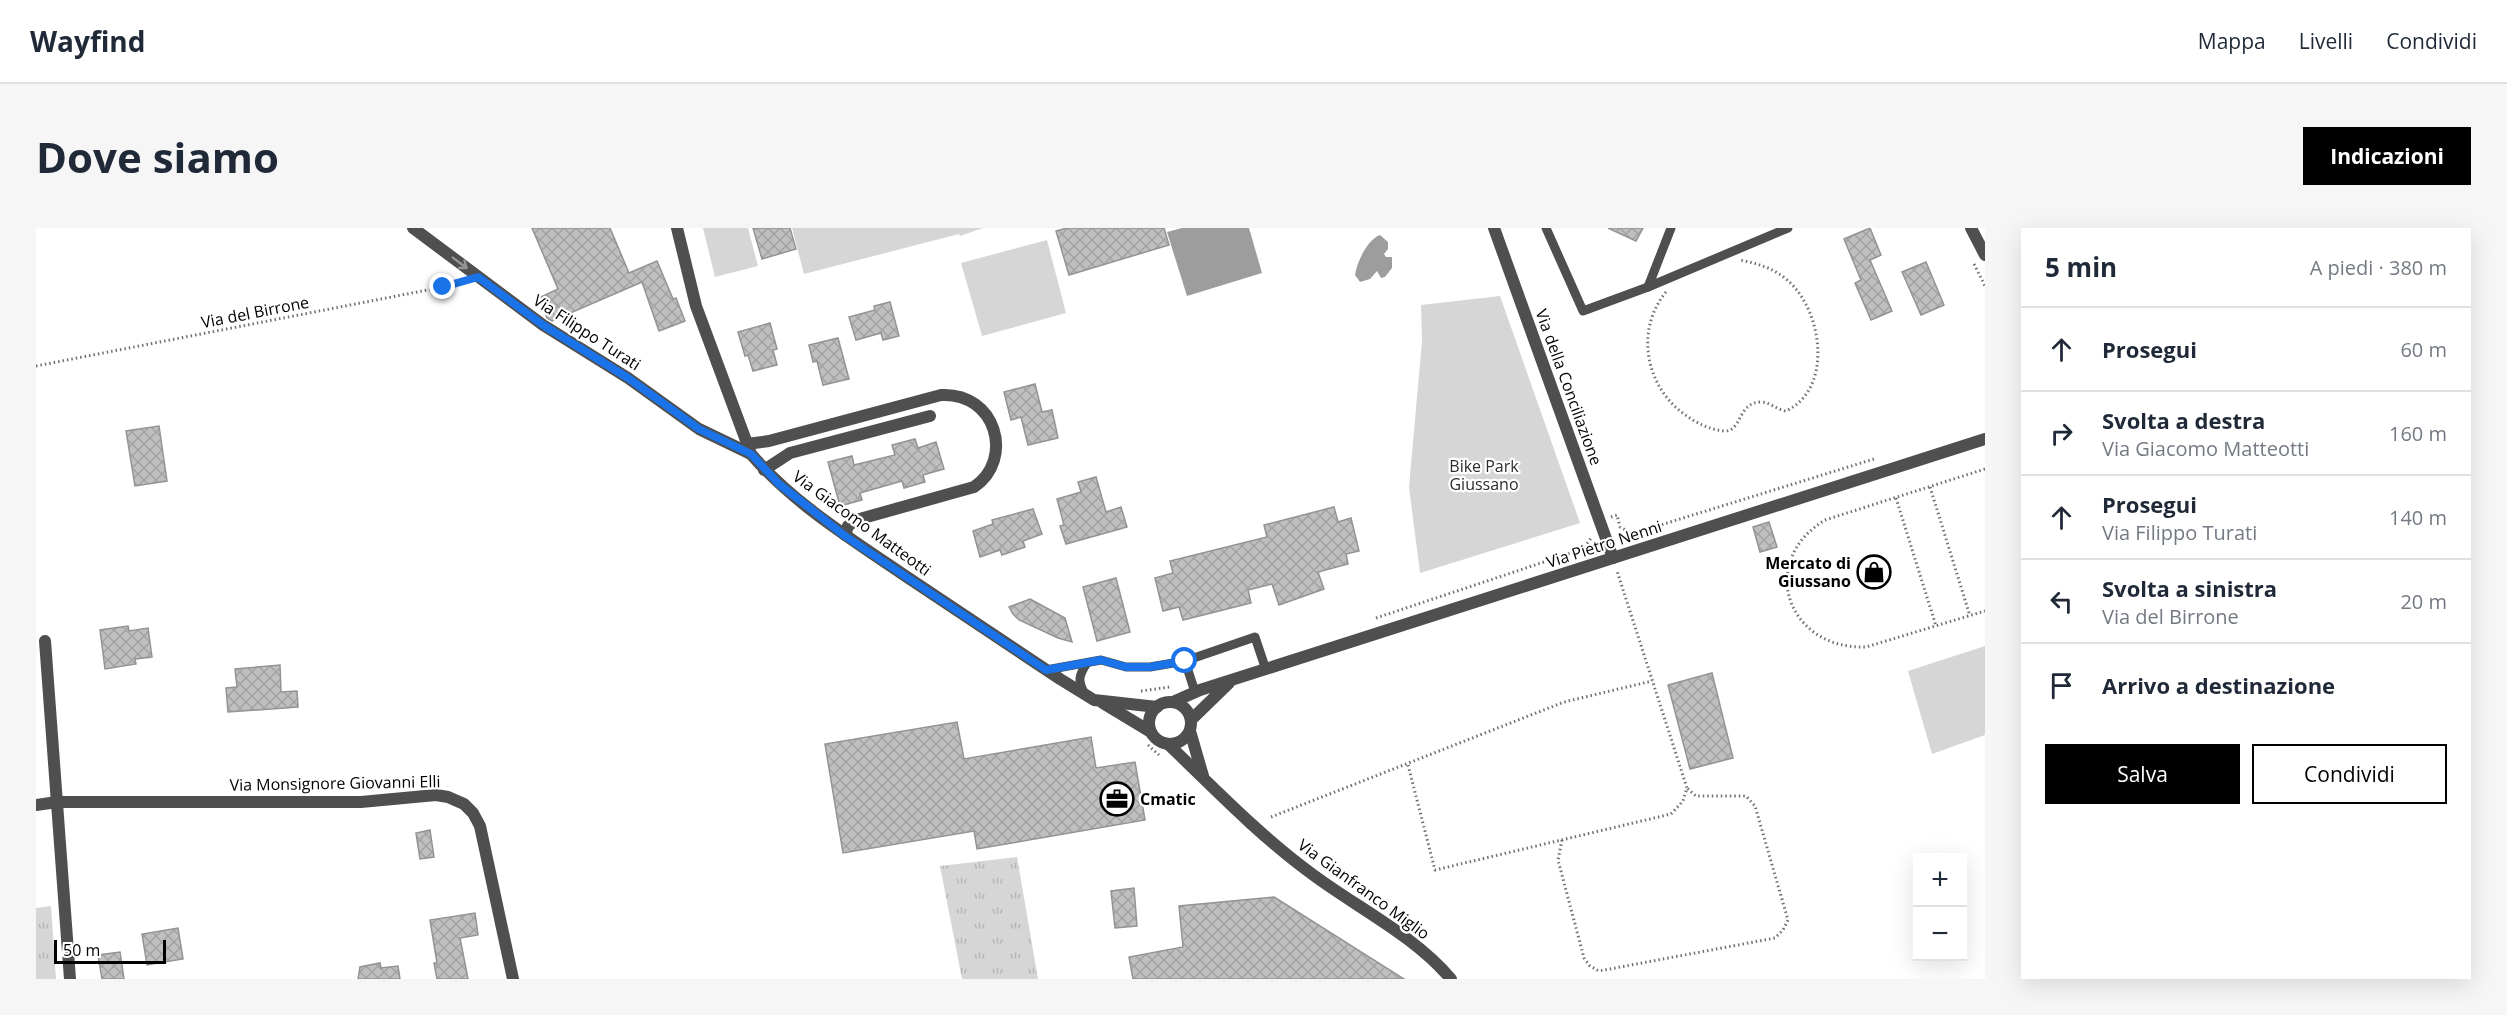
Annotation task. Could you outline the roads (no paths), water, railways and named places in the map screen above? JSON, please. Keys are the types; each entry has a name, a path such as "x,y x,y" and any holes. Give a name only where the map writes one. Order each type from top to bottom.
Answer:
{"street":[{"name":"Via Filippo Turati","path":"413,228 543,325 628,378 699,429 749,449"},
{"name":"Via Giacomo Matteotti","path":"677,228 696,306 749,449 764,470 845,536 1046,670 1099,701 1146,736"},
{"name":"Via della Conciliazione","path":"1494,228 1612,558"},
{"path":"1971,228 1985,255"},
{"path":"749,449 769,441 941,395 956,394 978,404 992,426 996,440 994,458 983,480 974,487 856,520 848,526 845,536"},
{"path":"764,470 790,453 930,416"},
{"name":"Via Pietro Nenni","path":"1173,702 1193,686 1232,681 1985,439"},
{"path":"45,640 70,979"},
{"name":"Via Pietro Nenni","path":"1190,725 1232,681"},
{"name":"Via Giacomo Matteotti","path":"1099,701 1157,706"},
{"path":"1190,725 1181,741 1168,744 1146,736 1150,718 1157,706 1173,702 1185,708 1190,725 1203,777"},
{"name":"Via Gianfranco Miglio","path":"1168,744 1305,869 1413,944 1451,979"},
{"name":"Via Monsignore Giovanni Elli","path":"36,805 57,802 361,802 430,795 455,800 470,810 480,826 513,979"}],"lane":[{"path":"1546,228 1583,311 1648,287 1788,228"},
{"path":"1648,287 1671,228"},
{"path":"1046,670 1101,660 1126,667 1150,667 1185,661 1256,637 1266,670"},
{"path":"1185,661 1193,686"},
{"path":"1085,694 1080,685 1079,675 1088,663"}],"place":[{"name":"Mercato di Giussano","path":"1874,572"},
{"name":"Cmatic","path":"1117,799"}],"park label":[{"name":"Bike Park Giussano","path":"1484,475"}]}
